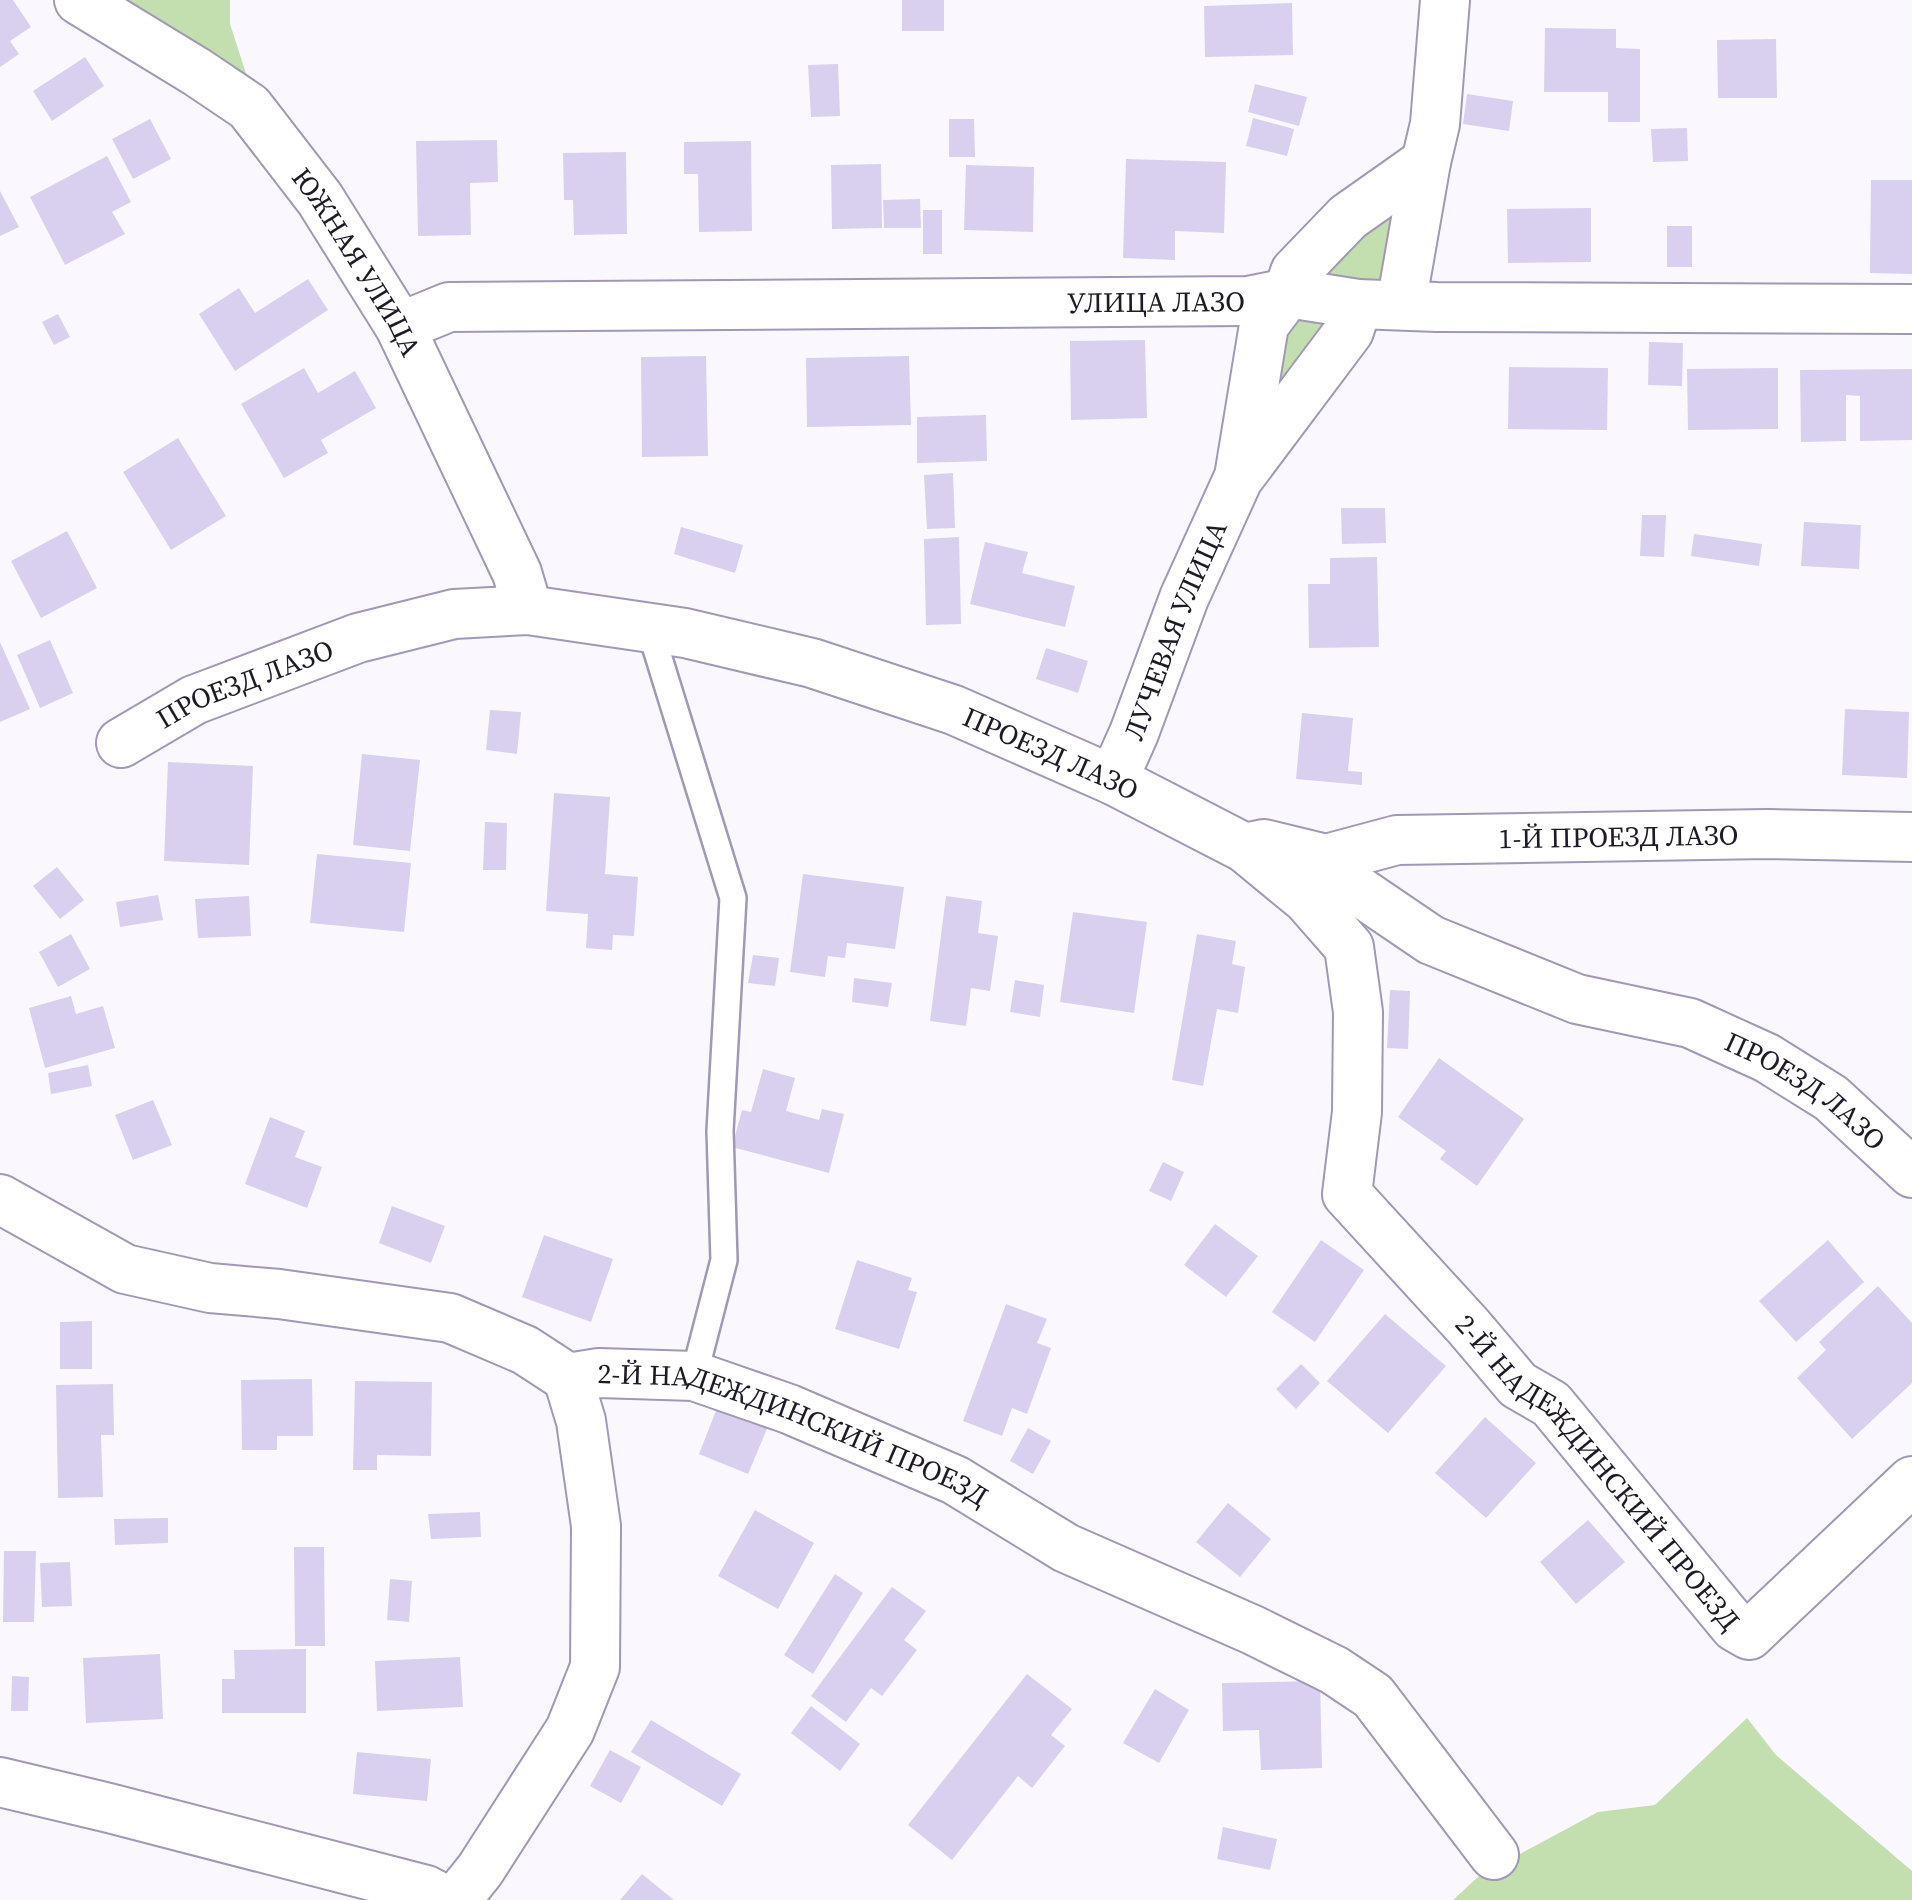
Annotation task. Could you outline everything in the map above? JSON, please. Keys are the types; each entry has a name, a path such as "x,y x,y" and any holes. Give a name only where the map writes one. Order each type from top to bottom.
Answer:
{"street":[{"name":"ЮЖНАЯ УЛИЦА","path":"79,0 249,107 320,199 400,327 517,573 528,610"},
{"name":"ЛУЧЕВАЯ УЛИЦА","path":"1113,780 1184,598 1238,479 1349,331 1380,304 1435,124 1445,0"},
{"name":"ЛУЧЕВАЯ УЛИЦА","path":"1238,479 1264,325 1288,293 1295,272 1348,217 1426,162"},
{"name":"УЛИЦА ЛАЗО","path":"400,327 449,307 1248,300 1288,293 1438,307 1912,310"},
{"name":"ПРОЕЗД ЛАЗО","path":"121,743 194,700 358,638 454,614 528,610 685,633 812,663 954,710 1113,780 1245,848 1264,844 1326,859 1350,885 1431,940 1577,998 1690,1022 1767,1058 1831,1098 1912,1173"},
{"name":"1-Й ПРОЕЗД ЛАЗО","path":"1326,859 1397,840 1766,834 1912,837"},
{"name":"2-Й НАДЕЖДИНСКИЙ ПРОЕЗД","path":"1245,848 1307,899 1349,947 1358,1012 1356,1112 1346,1194 1518,1385 1551,1404 1736,1628 1750,1636 1912,1481"},
{"name":"2-Й НАДЕЖДИНСКИЙ ПРОЕЗД","path":"0,1198 125,1269 210,1288 450,1318 524,1350 568,1378 600,1372 694,1376 789,1409 955,1480 1066,1548 1253,1630 1334,1670 1372,1696 1494,1855"},
{"path":"456,1900 480,1870 570,1730 595,1667 596,1526 581,1422 568,1378"},
{"path":"0,1782 426,1890 445,1900"}],"lane":[{"path":"650,629 733,898 720,1132 724,1260 694,1376"}],"green space":[{"path":"101,0 230,0 230,24 253,95"},
{"path":"1412,188 1394,272 1374,292 1329,282 1325,255"},
{"path":"1293,308 1327,320 1325,344 1256,434"},
{"path":"1747,1718 1776,1755 1912,1871 1912,1900 1453,1900 1479,1876 1598,1812 1655,1805"}],"building":[{"path":"0,0 13,0 31,27 10,41 19,54 0,67"},
{"path":"902,0 944,0 944,31 902,31"},
{"path":"1292,3 1293,55 1205,57 1204,6"},
{"path":"1545,28 1616,29 1616,48 1640,49 1640,122 1608,122 1608,92 1544,92"},
{"path":"1776,39 1777,98 1718,98 1717,40"},
{"path":"85,57 104,86 52,121 33,91"},
{"path":"838,64 840,116 811,117 808,65"},
{"path":"1255,84 1307,97 1299,126 1248,112"},
{"path":"1467,94 1513,101 1509,131 1463,124"},
{"path":"1253,118 1294,129 1287,156 1246,146"},
{"path":"150,119 171,159 133,179 112,139"},
{"path":"949,119 974,119 975,157 949,157"},
{"path":"1687,128 1688,161 1653,162 1651,129"},
{"path":"497,140 498,182 470,183 471,235 418,236 416,141"},
{"path":"751,141 752,231 699,232 698,174 684,174 684,142"},
{"path":"626,152 627,234 574,235 573,200 564,200 563,153"},
{"path":"107,156 131,202 112,212 125,234 65,265 30,197"},
{"path":"1126,159 1226,162 1224,233 1175,231 1175,260 1123,258"},
{"path":"881,164 882,228 832,229 831,165"},
{"path":"966,165 1034,167 1033,232 964,230"},
{"path":"1871,180 1912,180 1912,274 1870,273"},
{"path":"0,191 19,227 0,236"},
{"path":"920,199 921,228 884,228 883,200"},
{"path":"1591,208 1591,262 1508,263 1507,209"},
{"path":"923,210 942,210 942,254 923,254"},
{"path":"1667,226 1692,226 1692,267 1667,267"},
{"path":"308,279 328,310 235,371 199,314 239,288 255,313"},
{"path":"58,314 70,337 54,345 42,322"},
{"path":"1145,340 1147,418 1071,420 1070,341"},
{"path":"1649,342 1683,343 1682,386 1648,385"},
{"path":"706,356 708,456 642,457 641,357"},
{"path":"909,356 911,425 807,427 806,358"},
{"path":"1509,367 1608,368 1607,430 1508,429"},
{"path":"304,368 318,393 355,371 376,408 321,440 328,453 284,478 241,404"},
{"path":"1778,368 1778,429 1688,430 1687,369"},
{"path":"1912,369 1912,440 1860,441 1860,396 1846,395 1846,441 1801,442 1800,370"},
{"path":"986,415 987,461 917,463 917,417"},
{"path":"178,438 226,516 171,550 123,472"},
{"path":"953,473 955,528 927,529 924,475"},
{"path":"1341,508 1385,508 1386,543 1342,544"},
{"path":"1642,515 1666,515 1664,557 1640,556"},
{"path":"1804,522 1861,525 1859,569 1801,566"},
{"path":"681,527 743,545 735,573 674,554"},
{"path":"67,531 97,588 41,618 11,561"},
{"path":"1694,534 1762,544 1759,566 1691,556"},
{"path":"959,537 961,624 926,625 924,539"},
{"path":"985,542 1028,552 1022,573 1075,586 1065,627 970,604"},
{"path":"1377,557 1379,647 1309,648 1308,584 1330,584 1330,558"},
{"path":"50,640 73,693 40,708 17,655"},
{"path":"0,642 30,709 0,722"},
{"path":"1046,648 1088,661 1078,693 1036,679"},
{"path":"1845,709 1909,712 1907,778 1842,775"},
{"path":"490,710 521,712 517,754 486,750"},
{"path":"1302,713 1353,718 1348,771 1362,772 1362,785 1296,779"},
{"path":"362,754 420,760 410,851 353,845"},
{"path":"168,762 253,766 249,865 164,861"},
{"path":"554,793 610,797 605,874 638,877 634,936 613,935 612,950 586,948 588,914 546,911"},
{"path":"485,822 507,823 506,870 483,870"},
{"path":"317,854 411,863 404,932 310,923"},
{"path":"57,867 84,900 60,919 33,886"},
{"path":"803,874 904,887 895,949 847,943 845,958 828,956 825,977 790,972"},
{"path":"158,895 163,920 120,927 116,902"},
{"path":"249,896 251,936 198,938 195,899"},
{"path":"946,896 982,901 978,933 998,936 990,991 971,988 966,1026 930,1021"},
{"path":"1073,912 1147,922 1134,1013 1060,1002"},
{"path":"71,934 90,969 58,987 39,952"},
{"path":"1197,934 1236,941 1232,964 1245,967 1238,1013 1217,1009 1203,1086 1172,1080"},
{"path":"753,955 779,958 775,986 748,983"},
{"path":"854,978 892,983 888,1007 852,1002"},
{"path":"1015,980 1044,985 1040,1017 1010,1012"},
{"path":"1390,990 1410,991 1408,1049 1387,1048"},
{"path":"71,996 76,1014 103,1006 115,1048 45,1068 29,1008"},
{"path":"1439,1058 1524,1119 1477,1186 1440,1159 1446,1151 1398,1117"},
{"path":"88,1065 92,1086 51,1094 48,1073"},
{"path":"763,1069 795,1078 786,1111 819,1120 822,1109 844,1114 829,1173 732,1147 742,1110 751,1112"},
{"path":"153,1100 172,1145 133,1160 115,1115"},
{"path":"270,1117 305,1131 295,1157 322,1167 307,1208 245,1184"},
{"path":"1163,1162 1184,1172 1171,1201 1149,1191"},
{"path":"392,1206 445,1226 431,1263 379,1243"},
{"path":"1215,1224 1258,1256 1226,1297 1184,1265"},
{"path":"544,1235 613,1259 591,1322 522,1297"},
{"path":"1321,1240 1364,1270 1315,1342 1272,1312"},
{"path":"1828,1240 1864,1282 1796,1342 1759,1301"},
{"path":"857,1260 912,1278 908,1290 917,1292 899,1349 835,1329"},
{"path":"1878,1286 1912,1323 1912,1383 1852,1439 1797,1378 1826,1350 1819,1342"},
{"path":"1006,1304 1047,1319 1037,1343 1051,1348 1027,1414 1012,1408 1002,1436 963,1421"},
{"path":"1385,1314 1446,1366 1388,1433 1327,1381"},
{"path":"92,1321 92,1369 60,1369 60,1322"},
{"path":"1301,1364 1320,1383 1296,1409 1276,1389"},
{"path":"312,1379 313,1436 277,1436 277,1450 242,1450 241,1380"},
{"path":"355,1381 432,1382 431,1456 377,1455 377,1470 353,1470"},
{"path":"113,1384 114,1435 101,1435 103,1497 58,1498 56,1385"},
{"path":"719,1403 769,1424 748,1474 699,1454"},
{"path":"1485,1417 1536,1463 1486,1518 1435,1473"},
{"path":"1028,1428 1051,1441 1033,1474 1010,1461"},
{"path":"1228,1503 1271,1539 1240,1577 1196,1542"},
{"path":"755,1510 814,1543 778,1609 718,1576"},
{"path":"480,1512 481,1537 431,1539 428,1514"},
{"path":"168,1518 168,1543 115,1545 114,1519"},
{"path":"1588,1520 1625,1562 1576,1604 1540,1562"},
{"path":"294,1547 324,1547 325,1646 295,1646"},
{"path":"4,1551 36,1551 34,1622 3,1622"},
{"path":"70,1562 72,1606 42,1607 40,1563"},
{"path":"835,1574 863,1593 813,1674 784,1655"},
{"path":"390,1579 412,1581 409,1622 387,1620"},
{"path":"892,1587 926,1611 904,1640 917,1650 882,1696 871,1688 846,1722 811,1696"},
{"path":"306,1649 306,1713 222,1713 222,1679 235,1679 234,1650"},
{"path":"160,1654 163,1719 86,1723 83,1658"},
{"path":"460,1657 463,1707 377,1711 375,1661"},
{"path":"1027,1674 1072,1709 1051,1735 1065,1746 1032,1788 1018,1776 952,1860 908,1825"},
{"path":"12,1676 29,1677 28,1711 11,1711"},
{"path":"1320,1681 1322,1768 1261,1770 1259,1730 1223,1731 1222,1683"},
{"path":"1155,1689 1189,1710 1159,1763 1123,1743"},
{"path":"811,1706 860,1744 840,1771 791,1733"},
{"path":"651,1720 741,1774 722,1806 631,1752"},
{"path":"610,1750 641,1767 621,1803 590,1786"},
{"path":"357,1752 431,1759 427,1801 353,1794"},
{"path":"1223,1827 1277,1839 1270,1870 1217,1859"},
{"path":"642,1874 674,1900 620,1900"}]}
